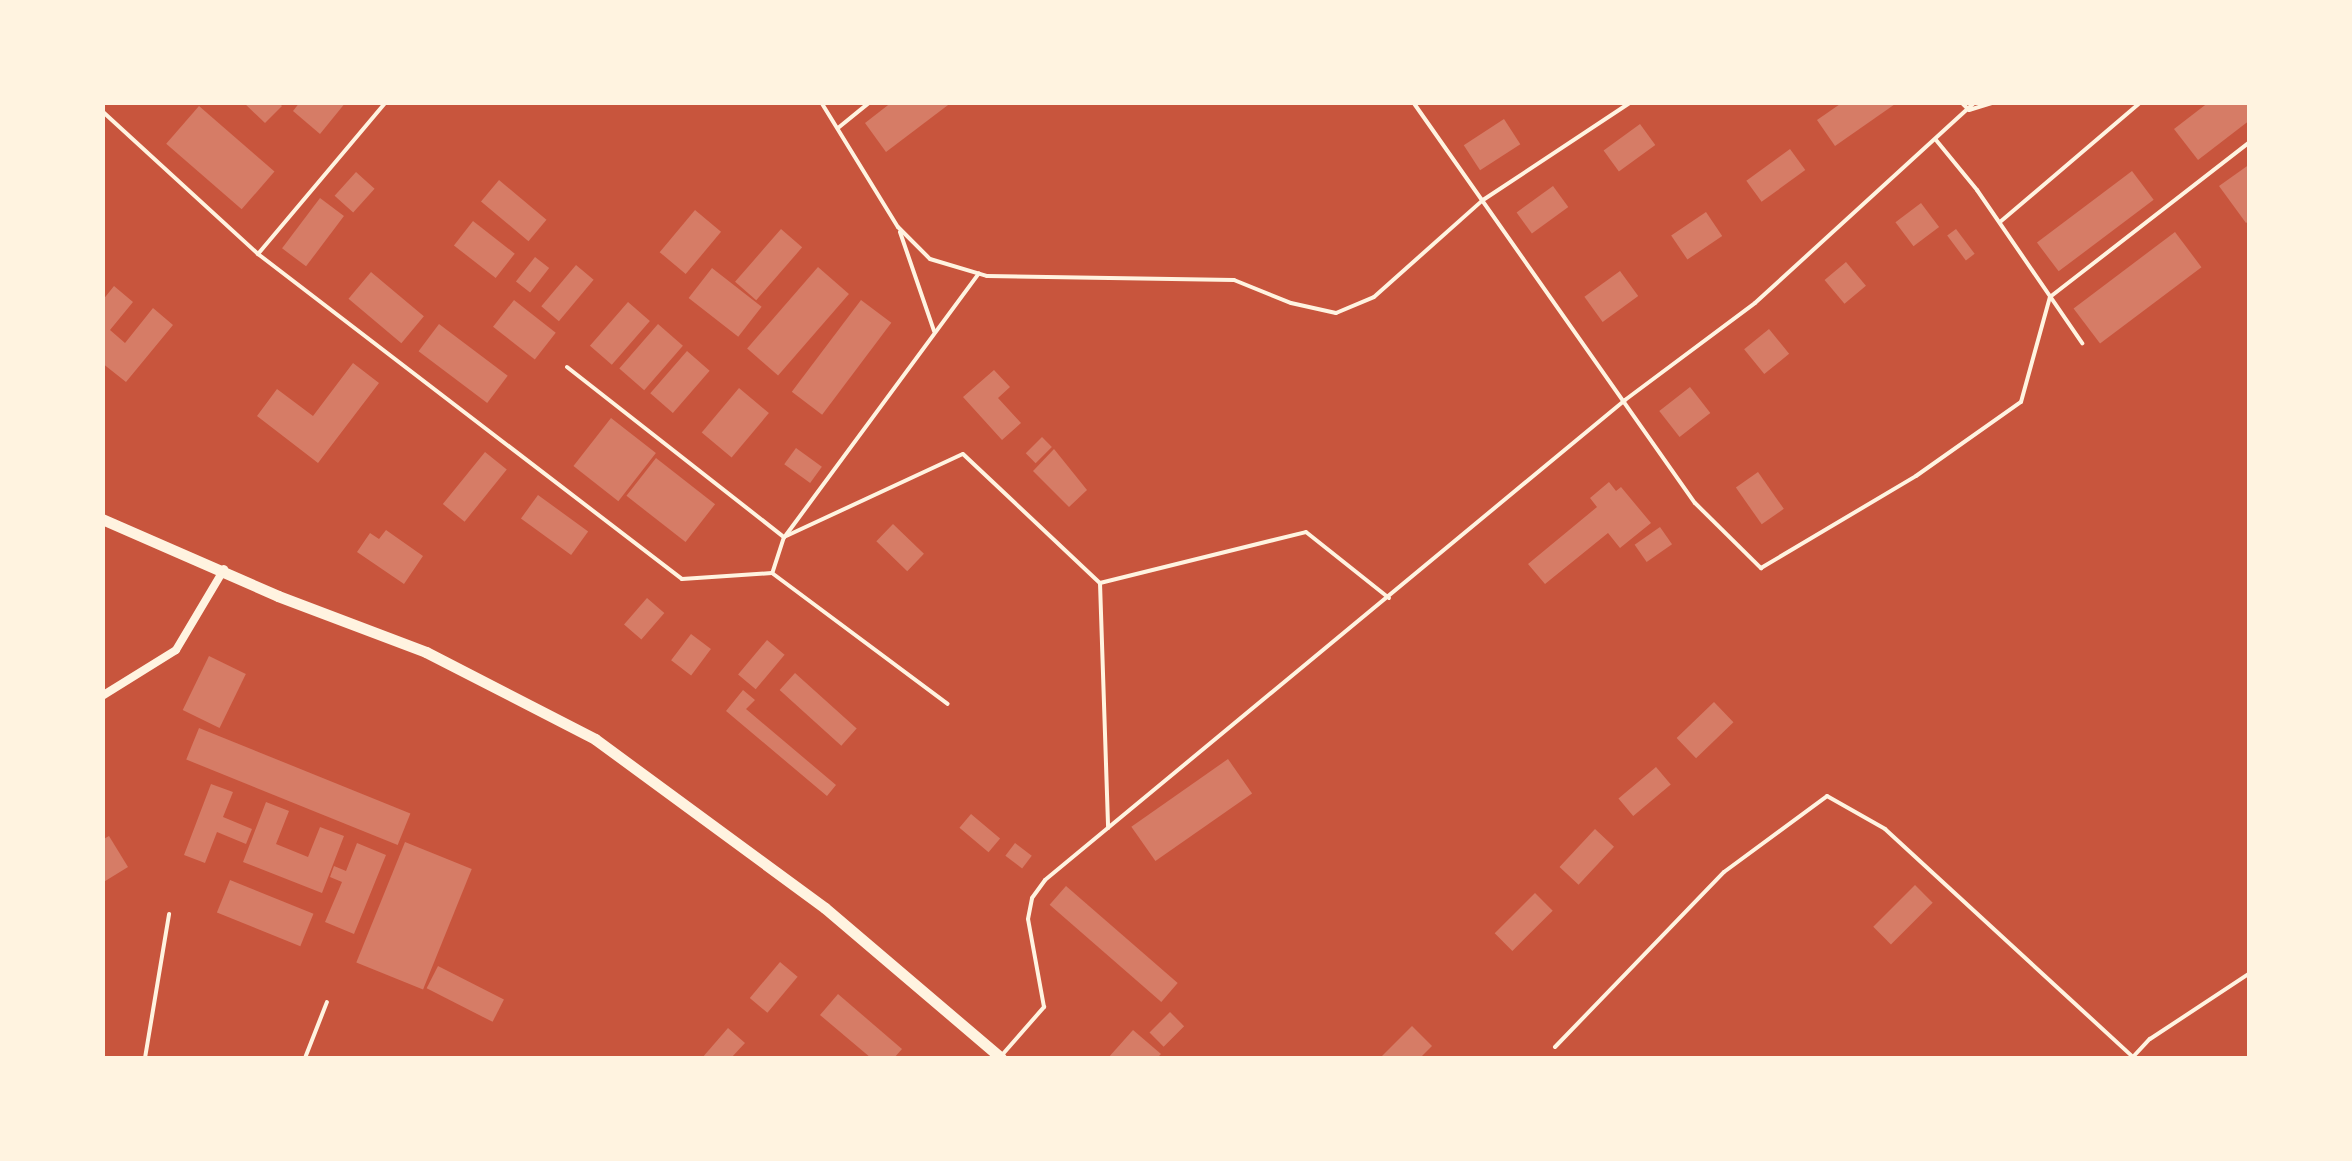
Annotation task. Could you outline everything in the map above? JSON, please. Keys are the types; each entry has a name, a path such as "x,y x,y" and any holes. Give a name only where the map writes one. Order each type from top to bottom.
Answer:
{"main road":[{"path":"102,519 224,568 278,596 426,652 594,739 785,877 1000,1058"}],"street":[{"path":"102,696 176,650 224,568"}],"lane":[{"path":"258,254 386,102"},
{"path":"822,102 898,227 935,333"},
{"path":"838,128 870,102"},
{"path":"1413,102 1626,400 1694,503 1760,568 1916,476 2020,402 2050,297 2250,142"},
{"path":"898,227 930,259 979,273 1234,280 1291,303 1336,313 1374,297 1482,200 1630,102"},
{"path":"1962,102 1969,110"},
{"path":"1000,1058 1044,1007 1028,919 1032,898 1045,880 1626,400 1755,303 1975,102"},
{"path":"1969,110 1995,102"},
{"path":"2000,222 2142,102"},
{"path":"102,112 258,254 682,579 772,573 948,704"},
{"path":"1936,140 2000,222 2082,343"},
{"path":"772,573 784,537 979,273"},
{"path":"567,367 784,537"},
{"path":"784,537 963,454 1100,583 1108,828"},
{"path":"1100,583 1306,532 1390,598"},
{"path":"1555,1047 1724,872 1827,796 1885,829 2133,1058 2150,1039 2250,972"},
{"path":"146,1058 169,914"},
{"path":"305,1058 327,1002"}],"building":[{"path":"243,102 278,102 282,106 265,123"},
{"path":"300,102 346,102 320,134 293,111"},
{"path":"892,102 952,102 886,152 865,123"},
{"path":"1843,102 1898,102 1835,146 1817,120"},
{"path":"2209,102 2250,102 2250,120 2198,160 2174,129"},
{"path":"199,106 274,172 242,209 166,144"},
{"path":"1504,119 1520,144 1480,170 1464,145"},
{"path":"1640,124 1655,145 1619,171 1604,150"},
{"path":"1790,149 1805,170 1762,202 1746,181"},
{"path":"2250,164 2250,220 2246,223 2219,186"},
{"path":"2132,171 2154,200 2059,271 2037,243"},
{"path":"356,172 375,189 353,213 335,196"},
{"path":"499,180 546,220 528,241 481,201"},
{"path":"1553,186 1568,207 1532,233 1517,212"},
{"path":"320,198 344,216 306,266 282,248"},
{"path":"1921,203 1939,227 1913,246 1895,222"},
{"path":"695,210 721,232 686,274 660,252"},
{"path":"1706,212 1722,236 1687,260 1671,235"},
{"path":"473,221 515,254 496,278 454,245"},
{"path":"781,229 802,247 756,300 735,282"},
{"path":"1956,229 1975,254 1966,260 1947,236"},
{"path":"2175,232 2201,267 2100,344 2074,308"},
{"path":"535,257 549,268 530,293 516,281"},
{"path":"1846,262 1866,286 1844,304 1825,280"},
{"path":"576,265 594,280 559,321 541,306"},
{"path":"818,267 849,294 778,375 747,349"},
{"path":"712,268 762,307 738,337 689,298"},
{"path":"1620,271 1638,296 1603,322 1584,297"},
{"path":"371,272 424,316 401,343 349,299"},
{"path":"114,286 133,302 110,330 125,343 153,308 173,325 126,382 102,363 102,301"},
{"path":"514,300 556,333 535,359 493,327"},
{"path":"861,300 891,323 822,415 792,392"},
{"path":"628,302 650,321 612,365 590,346"},
{"path":"439,324 508,376 487,403 419,351"},
{"path":"658,324 683,346 644,390 619,369"},
{"path":"1769,329 1789,354 1764,374 1744,349"},
{"path":"687,351 710,371 673,413 650,393"},
{"path":"353,363 379,383 318,463 257,416 277,389 313,416"},
{"path":"994,370 1010,387 998,398 1021,423 1002,440 963,397"},
{"path":"1690,387 1710,413 1680,437 1659,411"},
{"path":"739,388 769,413 732,457 702,432"},
{"path":"611,418 656,453 618,501 573,466"},
{"path":"1042,437 1052,447 1036,463 1026,453"},
{"path":"796,448 822,467 810,483 784,464"},
{"path":"1054,449 1087,490 1069,507 1033,471"},
{"path":"485,452 507,470 465,522 443,504"},
{"path":"656,458 715,504 686,542 626,496"},
{"path":"1758,472 1784,509 1762,524 1736,487"},
{"path":"1609,482 1616,491 1621,487 1651,523 1620,548 1608,533 1545,584 1528,564 1597,507 1590,498"},
{"path":"538,495 588,531 571,555 521,518"},
{"path":"893,524 924,554 907,571 876,541"},
{"path":"1660,527 1672,544 1647,562 1635,545"},
{"path":"386,530 423,556 404,584 357,552 370,533 379,539"},
{"path":"647,598 664,613 641,640 624,624"},
{"path":"691,634 711,649 691,675 671,660"},
{"path":"767,640 785,655 756,689 738,674"},
{"path":"209,656 246,674 220,728 183,710"},
{"path":"795,673 857,729 841,746 780,690"},
{"path":"743,690 755,700 746,709 836,785 827,796 726,711"},
{"path":"1714,702 1733,722 1696,758 1677,738"},
{"path":"199,728 410,813 398,845 186,760"},
{"path":"1228,759 1252,793 1155,861 1131,827"},
{"path":"1656,767 1671,785 1633,816 1618,798"},
{"path":"211,784 233,792 223,817 252,829 246,844 217,832 205,863 184,855"},
{"path":"266,802 289,811 276,844 308,857 320,827 344,836 322,893 243,862"},
{"path":"971,814 1000,838 989,852 959,828"},
{"path":"1595,829 1614,847 1579,885 1560,867"},
{"path":"109,836 128,867 102,883 102,840"},
{"path":"405,842 472,869 423,990 356,963"},
{"path":"357,843 386,855 354,934 325,922 342,882 330,877 334,866 346,871"},
{"path":"1015,843 1032,856 1022,868 1005,856"},
{"path":"230,880 313,914 300,946 217,912"},
{"path":"1915,885 1933,903 1891,944 1873,927"},
{"path":"1066,886 1178,983 1161,1002 1050,905"},
{"path":"1535,893 1553,911 1512,951 1495,933"},
{"path":"780,962 798,977 767,1013 750,998"},
{"path":"438,966 504,1000 493,1022 427,988"},
{"path":"838,994 902,1049 894,1058 871,1058 820,1015"},
{"path":"1170,1012 1184,1026 1164,1047 1149,1033"},
{"path":"1412,1026 1432,1046 1420,1058 1380,1058"},
{"path":"728,1028 745,1043 731,1058 702,1058"},
{"path":"1133,1030 1161,1054 1157,1058 1108,1058"}]}
